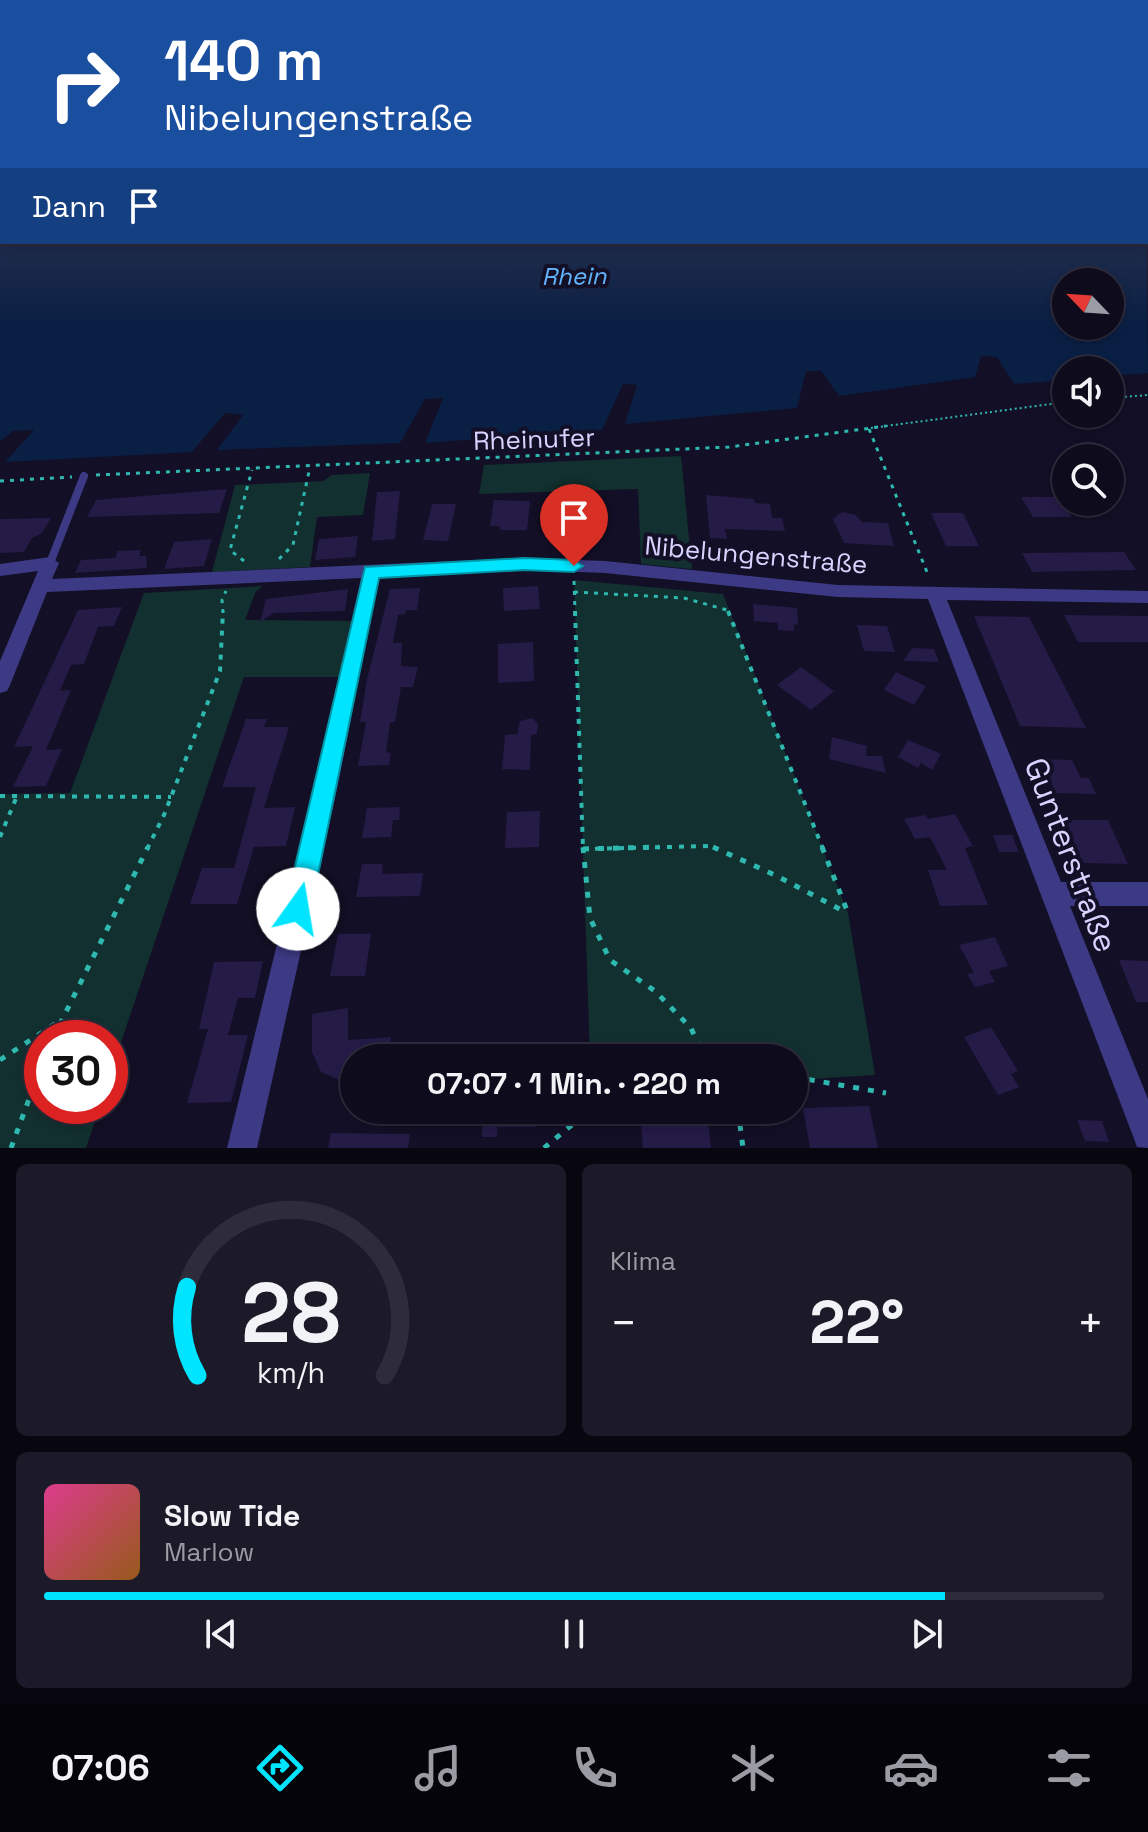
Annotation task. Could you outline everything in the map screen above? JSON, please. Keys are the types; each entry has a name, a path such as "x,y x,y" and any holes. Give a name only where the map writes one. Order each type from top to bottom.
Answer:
{"street":[{"path":"0,570 50,563 0,685"},
{"name":"Nibelungenstraße","path":"43,586 255,571 371,572 524,564 605,567 838,591 1148,597"},
{"path":"242,1148 326,789 371,572"},
{"name":"Gunterstraße","path":"936,595 1148,1136"},
{"path":"1051,894 1148,894"}],"lane":[{"path":"50,563 84,476"}],"path":[{"path":"1124,397 1148,395"},
{"name":"Rheinufer","path":"0,481 310,465 654,453 742,446 1052,404"},
{"path":"869,429 936,595"},
{"path":"253,468 230,550 255,571 278,560 293,545 310,465"},
{"path":"574,580 583,849 590,918 610,960 655,991 691,1028 698,1044"},
{"path":"574,592 684,598 727,610 848,913 710,846 583,849"},
{"path":"61,1020 171,797 220,671 224,635 222,600"},
{"path":"0,796 171,797"},
{"path":"0,837 17,796"},
{"path":"0,1060 24,1044"},
{"path":"808,1079 886,1093"},
{"path":"11,1148 24,1113"},
{"path":"544,1148 573,1124"},
{"path":"740,1124 743,1148"}],"green space":[{"path":"681,456 692,569 641,564 638,489 479,494 484,465"},
{"path":"370,473 363,515 317,517 310,567 212,572 235,485 323,481 332,475"},
{"path":"574,580 723,594 848,913 875,1075 808,1079 808,1044 590,1044"},
{"path":"263,586 256,591 245,620 353,621 340,677 244,677 128,1022 24,1020 24,1124 94,1124 86,1148 0,1148 0,794 70,793 144,593"}],"water":[{"name":"Rhein","path":"0,244 1147,244 1148,373 1124,375 1124,356 1052,356 1052,381 1014,384 997,357 981,356 975,377 839,396 821,371 806,371 797,408 625,424 637,385 623,384 602,430 425,443 443,398 425,399 400,443 217,450 243,415 225,413 192,452 5,462 34,430 13,431 0,441"}],"building":[{"path":"227,489 219,513 87,517 96,500"},
{"path":"400,491 395,539 372,541 377,492"},
{"path":"706,495 754,499 755,503 770,504 772,518 782,518 785,531 725,529 727,539 710,538"},
{"path":"1021,497 1052,497 1052,516 1072,517 1033,517"},
{"path":"494,500 530,501 527,530 501,530 499,526 490,526"},
{"path":"432,504 456,504 448,541 423,540"},
{"path":"842,512 856,515 862,522 888,523 894,546 844,543 833,519"},
{"path":"931,513 963,513 979,546 946,546"},
{"path":"51,518 42,533 32,538 24,552 0,553 0,519"},
{"path":"358,536 355,557 315,560 319,539"},
{"path":"212,539 204,566 164,569 174,542"},
{"path":"141,550 139,556 146,556 147,568 75,573 81,560 115,558 118,551"},
{"path":"1124,552 1136,570 1032,572 1022,553"},
{"path":"538,586 540,609 504,611 503,588"},
{"path":"420,588 417,610 406,610 405,614 398,615 393,643 402,643 401,666 418,667 413,687 401,687 395,722 390,722 386,752 391,753 389,765 358,766 366,722 360,722 367,679 390,589"},
{"path":"348,589 345,611 274,613 260,622 266,599"},
{"path":"753,604 797,608 798,625 794,624 794,631 778,630 778,623 754,621"},
{"path":"122,607 114,626 98,627 84,664 71,665 60,691 71,690 46,750 62,749 46,786 13,787 33,746 14,747 78,610"},
{"path":"1064,615 1148,616 1148,642 1078,642"},
{"path":"974,616 1029,617 1086,728 1020,726"},
{"path":"857,625 887,626 895,652 864,651"},
{"path":"533,642 534,681 498,683 498,644"},
{"path":"912,648 934,649 939,662 903,661"},
{"path":"801,667 834,691 811,710 777,685"},
{"path":"896,672 926,686 914,705 884,690"},
{"path":"532,718 538,724 537,734 531,735 530,770 502,769 505,735 517,734 520,721"},
{"path":"246,719 267,719 264,727 289,727 264,808 295,807 286,846 254,847 237,904 190,904 202,868 234,868 256,787 222,787"},
{"path":"832,737 867,746 866,756 882,756 886,773 829,759"},
{"path":"908,740 941,754 932,770 921,763 918,768 898,757"},
{"path":"1039,759 1072,760 1081,778 1089,778 1096,794 1056,793"},
{"path":"400,807 399,820 393,820 391,837 362,838 367,808"},
{"path":"540,811 539,847 505,848 507,812"},
{"path":"955,814 973,846 965,848 988,905 940,906 928,870 947,870 930,837 915,839 904,819"},
{"path":"1066,820 1108,820 1128,864 1082,863"},
{"path":"993,835 1012,835 1019,852 999,852"},
{"path":"362,864 383,864 382,874 423,873 420,896 356,897"},
{"path":"338,934 371,934 365,976 330,976"},
{"path":"995,937 1008,966 989,971 995,982 975,987 967,974 974,973 959,945"},
{"path":"1119,960 1148,961 1148,1002 1136,1002"},
{"path":"263,961 255,998 238,998 228,1035 248,1035 231,1102 187,1103 208,1029 199,1029 214,962"},
{"path":"348,1008 348,1040 391,1037 390,1044 340,1044 340,1081 321,1072 312,1052 312,1014"},
{"path":"991,1027 1018,1071 1011,1074 1019,1087 998,1095 964,1037"},
{"path":"869,1106 878,1148 810,1148 806,1124 808,1108"},
{"path":"1077,1120 1102,1121 1109,1142 1085,1141"},
{"path":"482,1124 536,1124 536,1127 497,1127 497,1137 482,1137"},
{"path":"641,1124 708,1124 711,1148 643,1148"},
{"path":"331,1133 410,1134 408,1148 328,1148"}],"route":[{"path":"298,909 371,572 524,564 574,566"}]}
